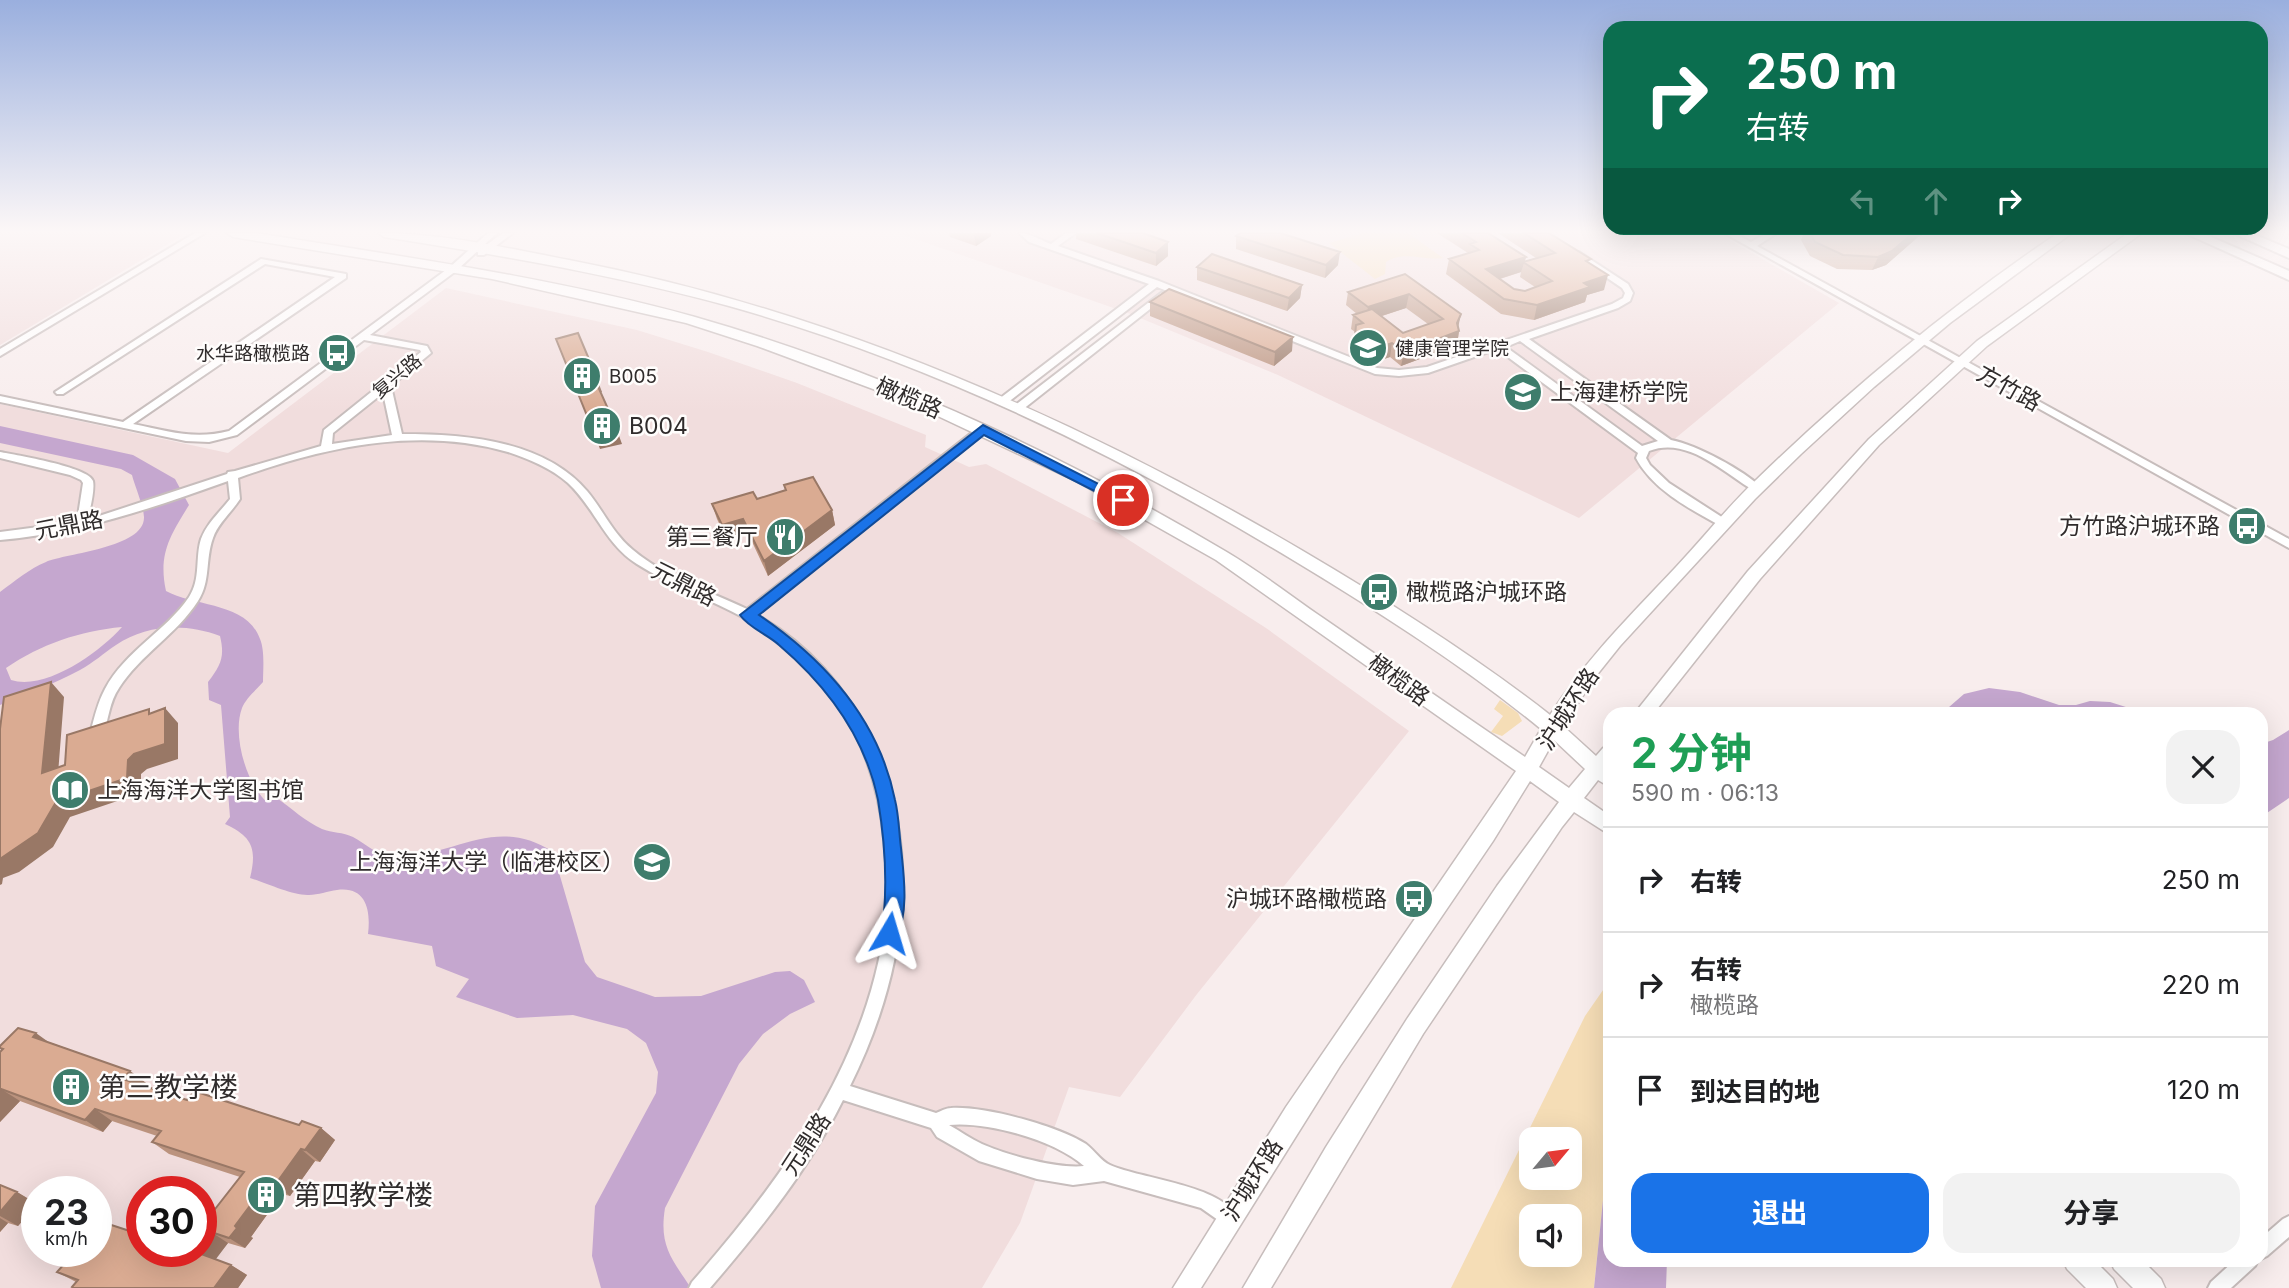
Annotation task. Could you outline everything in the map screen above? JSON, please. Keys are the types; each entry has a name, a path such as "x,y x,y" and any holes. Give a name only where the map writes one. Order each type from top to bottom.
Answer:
{"main road":[{"name":"橄榄路","path":"569,293 690,320 838,369 983,429 1083,478 1222,556 1274,590 1603,822"},
{"path":"616,293 640,308"},
{"name":"橄榄路","path":"693,293 775,316 896,357 1105,447 1255,528 1412,627 1603,765"},
{"name":"沪城环路","path":"1186,1288 1289,1121 1528,771 1579,686 1652,599 1757,488 1919,341 1979,293"},
{"path":"1648,707 1713,624 1816,505 1960,361 2047,293"},
{"path":"1256,1288 1369,1097 1542,836 1571,801 1603,770"},
{"path":"2083,1267 2104,1288"},
{"path":"2130,1267 2152,1288"}],"street":[{"path":"0,353 100,293"},
{"path":"60,392 214,293"},
{"path":"125,425 319,293"},
{"path":"0,399 199,440 233,433 421,293"},
{"path":"1003,401 1143,293"},
{"path":"1018,408 1166,293"},
{"path":"1181,293 1375,371 1399,373 1428,370 1523,339 1615,306 1627,299 1628,293"},
{"name":"方竹路","path":"1834,293 2289,544"},
{"path":"1118,312 1133,318"},
{"name":"复兴路","path":"326,446 328,432 423,357 426,350 363,337"},
{"path":"1523,339 1667,442 1697,451 1757,488"},
{"path":"1500,347 1643,452"},
{"path":"386,386 398,438"},
{"path":"748,615 983,429"},
{"name":"元鼎路","path":"0,536 82,523 137,509 232,474 326,446 398,438 443,437 486,444 521,454 571,479 621,550 663,576 748,615 783,639 830,684 850,710 868,743 886,799 894,871 893,914 866,1030 839,1091 802,1151 736,1245 698,1288"},
{"path":"1667,442 1651,445 1643,452 1643,464 1651,474 1704,512 1725,523"},
{"path":"0,455 73,472 86,478 88,483 82,523"},
{"path":"99,730 102,708 119,676 166,631 195,598 202,585 207,537 234,499 232,474"},
{"path":"839,1091 936,1121 950,1116 998,1121 1048,1135 1079,1150 1104,1172"},
{"path":"936,1121 943,1131 979,1152 1037,1170 1073,1176 1104,1172 1205,1202 1228,1218"},
{"path":"2268,1244 2289,1225"},
{"path":"2217,1288 2241,1267"}],"shaded area":[{"path":"0,293 86,293 0,345"},
{"name":"上海海洋大学（临港校区）","path":"439,293 469,293 637,330 797,383 926,435 925,447 969,467 986,464 1118,533 1266,628 1409,731 1197,994 1120,1097 1069,1087 1020,1223 982,1288 0,1288 0,404 228,453"},
{"name":"上海建桥学院","path":"1071,293 1822,293 1839,303 1579,518 1278,375 1128,313"},
{"path":"0,426 133,455 175,479 189,505 167,546 164,566 166,591 219,607 244,618 260,639 263,682 242,708 239,731 247,771 259,794 267,802 277,798 316,826 349,835 376,851 392,856 434,852 492,837 532,841 553,852 585,962 597,977 655,997 701,996 775,972 790,971 804,980 815,1002 790,1014 763,1034 739,1064 665,1208 665,1242 672,1259 691,1288 601,1288 592,1256 595,1206 656,1093 658,1072 646,1043 627,1029 573,1015 517,1018 456,997 469,979 436,966 432,946 368,934 365,902 354,892 337,890 303,895 250,878 253,859 251,845 242,834 225,824 230,817 221,705 209,700 208,682 219,666 222,655 220,636 180,628 154,629 141,633 116,645 70,675 0,705 0,592 46,562 103,548 132,536 141,527 144,517 132,475 121,469 0,443","holes":["122,627 71,667 40,680 11,680 6,668 61,640"]},
{"path":"1989,688 2020,692 2059,705 2076,705 2090,701 2110,702 2126,707 1949,707 1964,694"},
{"path":"1500,700 1518,713 1522,721 1502,736 1491,732 1503,716 1494,709"},
{"path":"2289,730 2289,798 2268,812 2268,742"},
{"path":"1603,990 1603,1200 1594,1288 1451,1288 1519,1150 1519,1190 1582,1190 1582,1127 1530,1127 1585,1016"},
{"path":"1603,1200 1603,1267 1667,1267 1666,1288 1594,1288"}],"building":[{"path":"1163,293 1180,293 1293,337 1275,352 1150,302"},
{"path":"1274,293 1294,293 1289,298"},
{"path":"1349,293 1432,293 1461,314 1457,323 1459,331 1404,352 1392,343 1380,347 1372,341 1355,336 1356,325 1363,323 1353,315 1372,309 1403,333 1443,319 1409,294 1368,307"},
{"path":"1496,293 1572,293 1537,305 1504,299"},
{"path":"578,333 594,371 591,371 614,422 592,428 556,339"},
{"name":"第三餐厅","path":"813,477 832,510 764,561 743,519 722,525 712,504 753,492 757,499 786,490 784,485"},
{"name":"上海海洋大学图书馆","path":"51,682 42,773 65,765 67,735 149,709 149,714 165,708 165,744 134,754 128,760 127,778 56,802 38,833 0,859 0,729 4,697"},
{"path":"18,1028 36,1033 33,1037 130,1071 123,1079 187,1100 194,1091 299,1125 302,1121 321,1128 305,1150 301,1149 275,1185 267,1183 229,1238 217,1234 217,1207 244,1172 152,1142 161,1131 95,1109 85,1120 0,1090 0,1052 3,1049 0,1046"},
{"path":"0,1185 17,1192 0,1212"},
{"path":"112,1225 126,1230 126,1267 217,1267 217,1260 231,1265 214,1288 74,1288 72,1287 78,1280 57,1272 62,1267 112,1267"}],"place":[{"name":"健康管理学院","path":"1368,348"},
{"name":"水华路橄榄路","path":"337,353"},
{"name":"B005","path":"582,376"},
{"name":"上海建桥学院","path":"1523,392"},
{"name":"B004","path":"602,426"},
{"name":"方竹路沪城环路","path":"2247,526"},
{"name":"第三餐厅","path":"785,537"},
{"name":"橄榄路沪城环路","path":"1379,592"},
{"name":"上海海洋大学图书馆","path":"70,790"},
{"name":"上海海洋大学（临港校区）","path":"652,862"},
{"name":"沪城环路橄榄路","path":"1414,899"},
{"name":"第三教学楼","path":"71,1087"},
{"name":"第四教学楼","path":"266,1195"}],"route":[{"path":"889,933 893,914 894,871 886,799 868,743 850,710 808,660 748,615 983,429 1123,500"}]}
